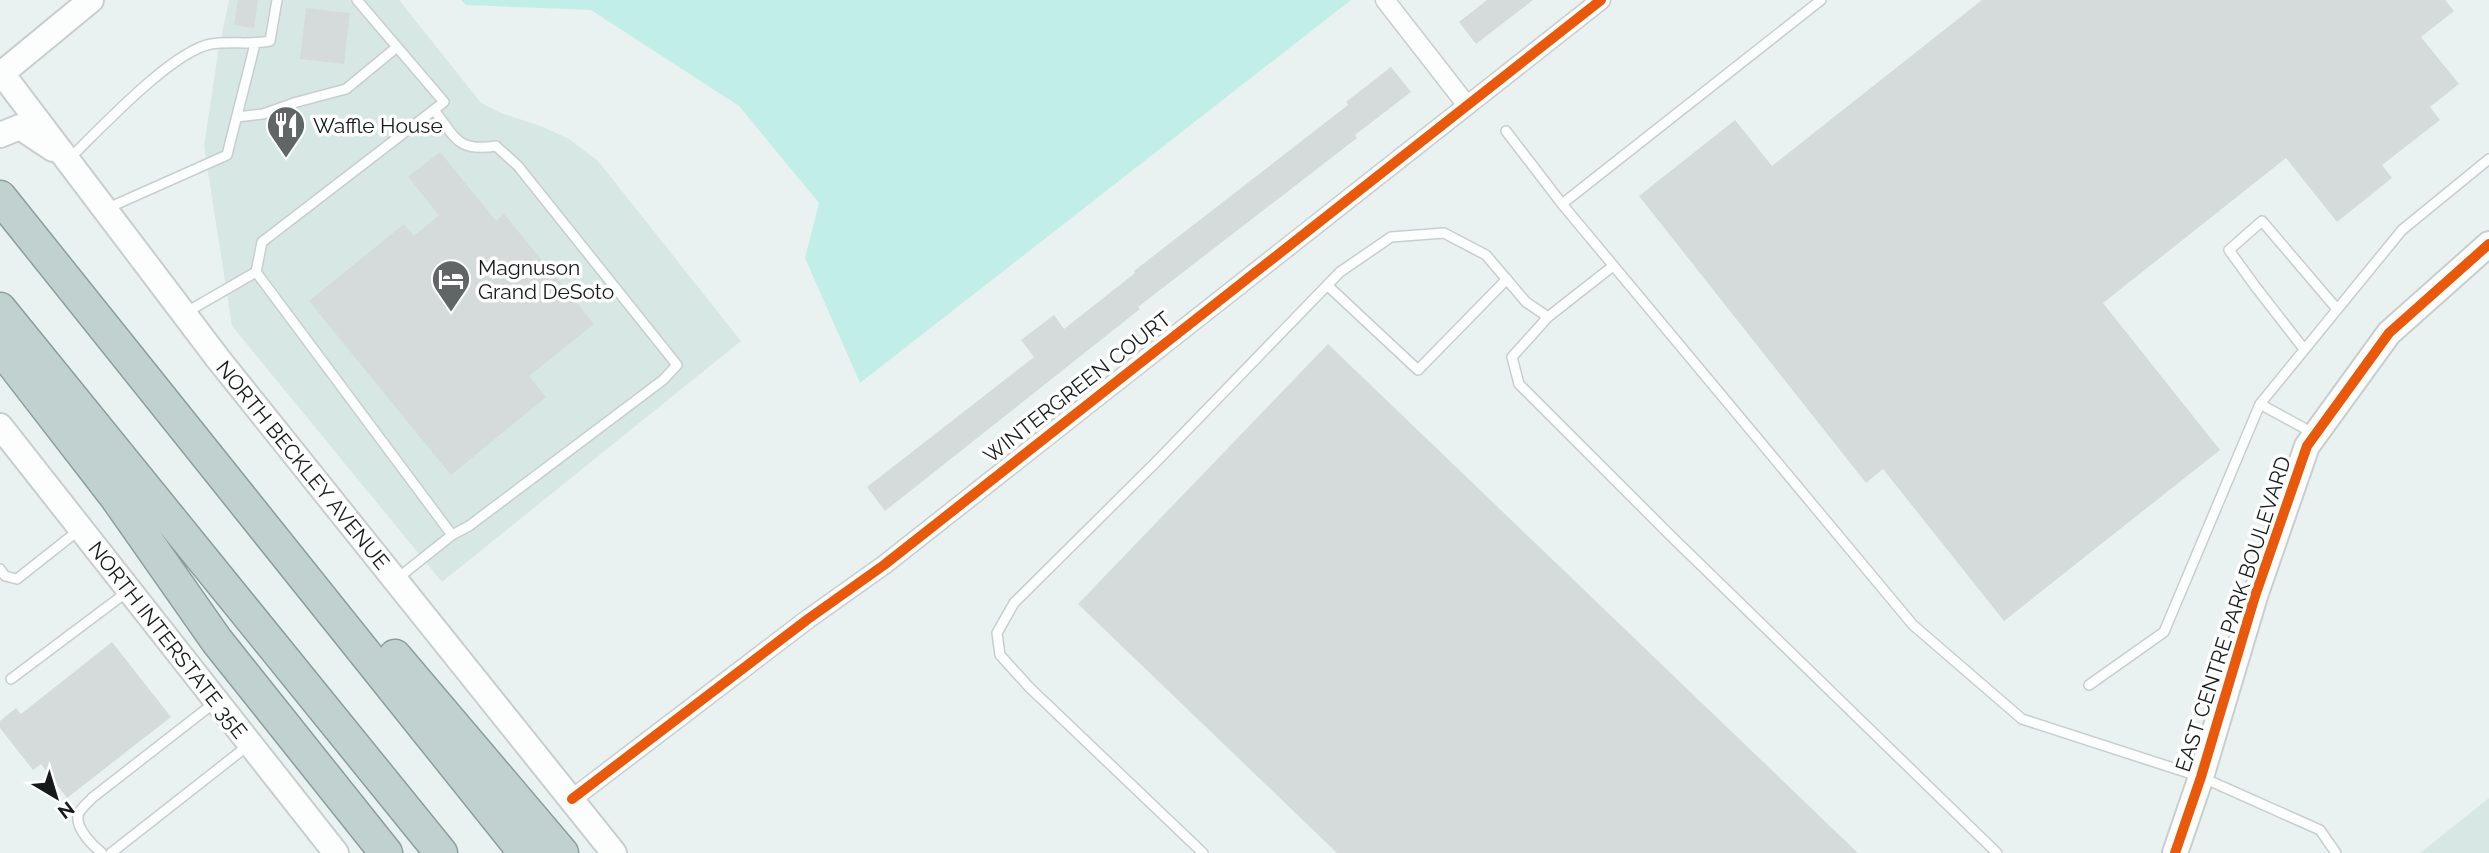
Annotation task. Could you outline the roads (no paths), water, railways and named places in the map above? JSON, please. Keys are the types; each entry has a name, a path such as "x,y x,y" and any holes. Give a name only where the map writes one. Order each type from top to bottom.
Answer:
{"highway":[{"path":"1,197 524,853"},
{"path":"0,309 441,853"},
{"path":"0,347 116,497 217,641 386,853"},
{"path":"149,382 319,564 562,853"}],"main road":[{"path":"1,73 91,0"},
{"name":"NORTH BECKLEY AVENUE","path":"1,73 69,159 183,314 614,853"},
{"path":"0,135 20,127 69,159"},
{"name":"EAST CENTRE PARK BOULEVARD","path":"2175,853 2201,777 2255,596 2307,446 2389,333 2489,244"},
{"name":"NORTH INTERSTATE 35E","path":"0,426 336,853"}],"street":[{"path":"1385,0 1466,104"},
{"name":"WINTERGREEN COURT","path":"572,799 808,619 884,565 1601,0"}],"lane":[{"path":"69,159 171,62 210,44 255,44 270,41 276,0"},
{"path":"357,0 444,102 262,242 256,272 452,535"},
{"path":"1562,204 1821,0"},
{"path":"106,209 227,155 255,44"},
{"path":"237,117 263,114 346,89 397,47"},
{"path":"396,580 452,535 469,526 652,388 677,365 518,166 496,146 478,149 462,145 434,110"},
{"path":"1506,131 1562,204 1922,634 2022,719 2201,777 2320,830 2336,853"},
{"path":"2089,685 2164,632 2260,404 2402,230 2489,159"},
{"path":"2304,349 2230,250 2262,221 2337,309"},
{"path":"1203,853 1029,687 1000,655 997,634 1014,603 1157,461 1340,272 1391,237 1444,233 1486,255 1526,302 1549,317"},
{"path":"1614,266 1549,317 1512,357 1519,384 1997,853"},
{"path":"183,314 256,272"},
{"path":"1327,285 1418,370 1507,279"},
{"path":"2260,404 2315,434"},
{"path":"0,569 5,576 17,579 80,529"},
{"path":"10,679 129,591"},
{"path":"102,853 83,831 79,813 92,798 215,702"},
{"path":"111,853 250,744"}],"place":[{"name":"Waffle House","path":"286,159"},
{"name":"Magnuson Grand DeSoto","path":"451,313"}]}
